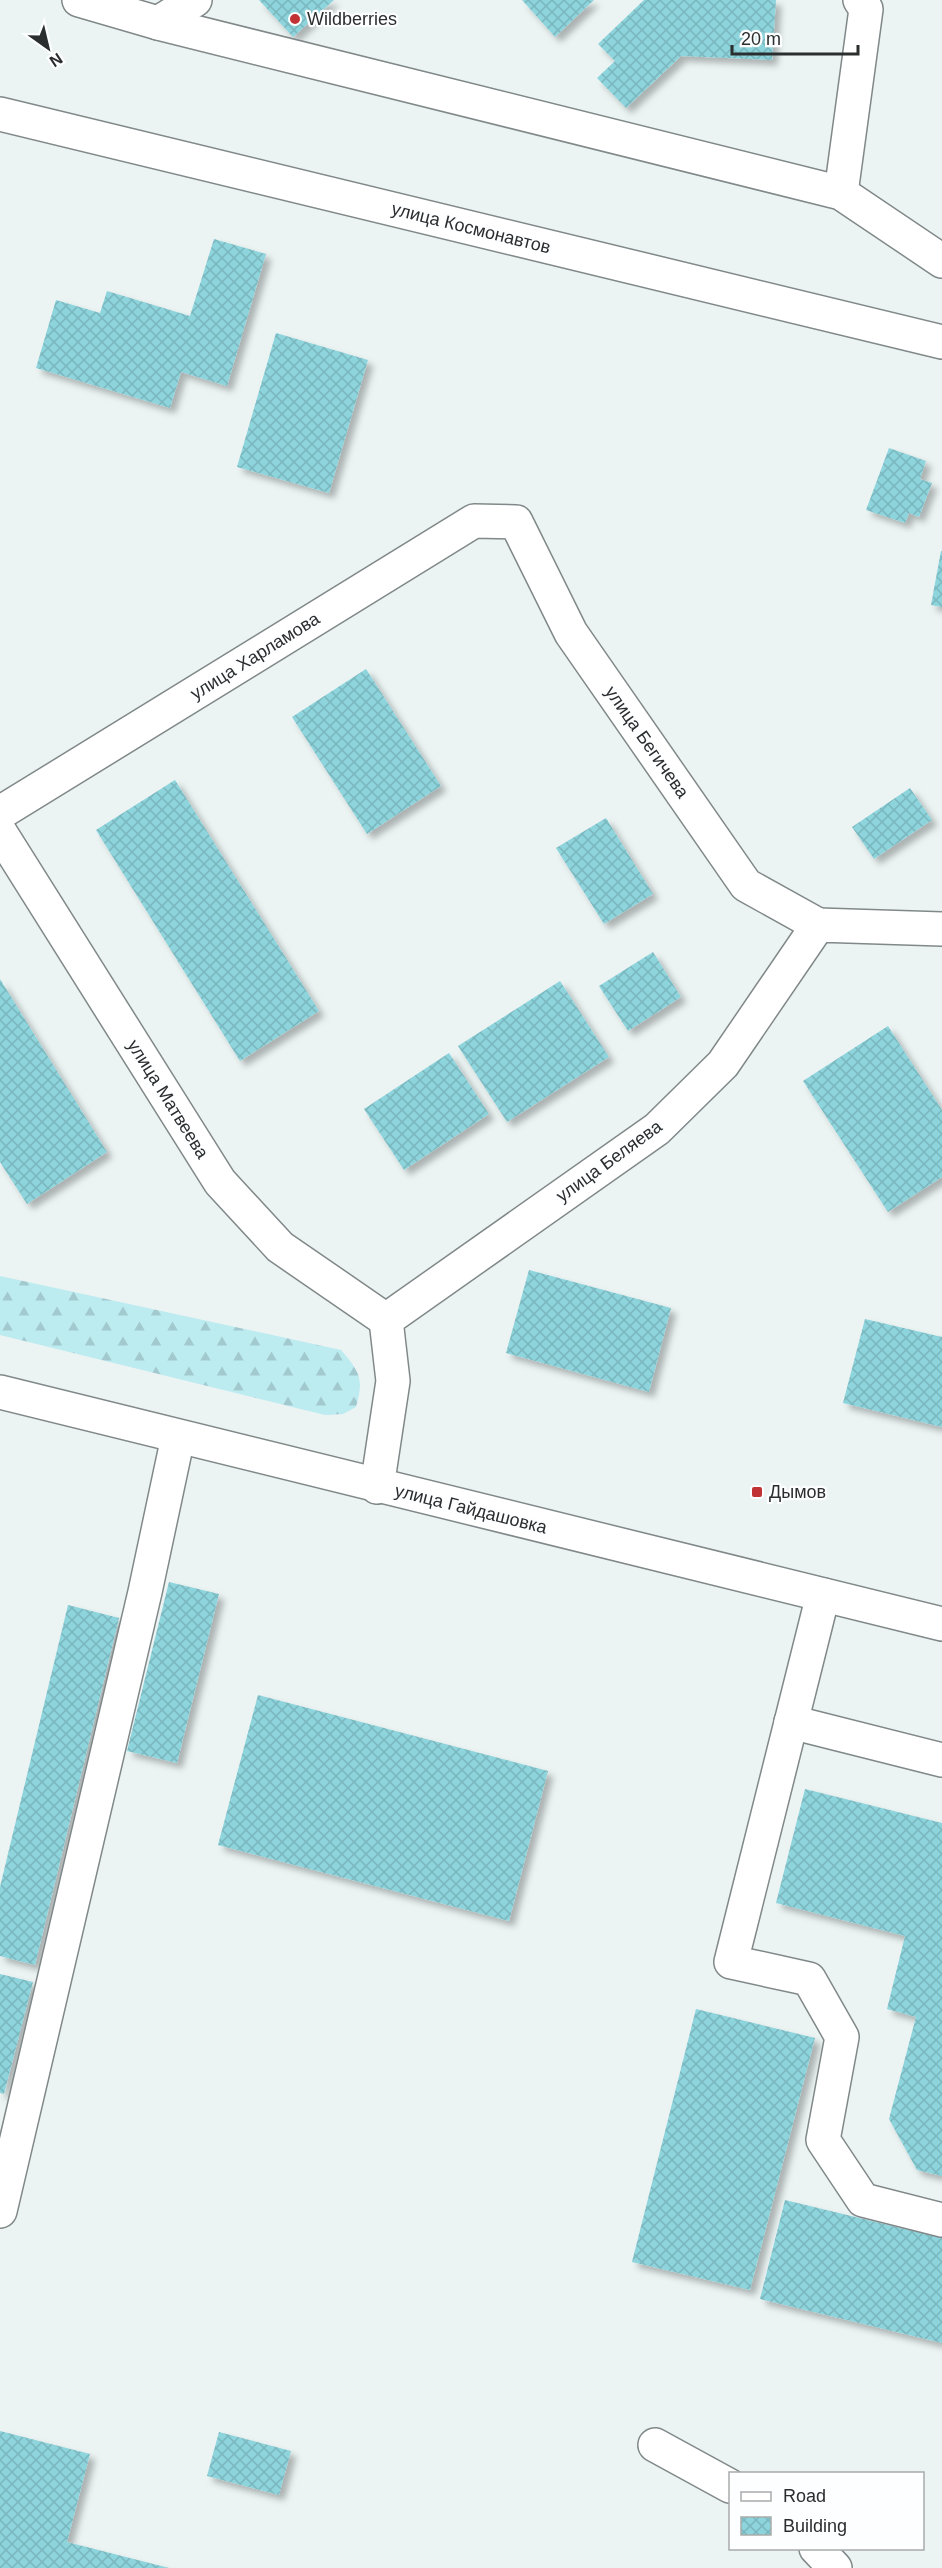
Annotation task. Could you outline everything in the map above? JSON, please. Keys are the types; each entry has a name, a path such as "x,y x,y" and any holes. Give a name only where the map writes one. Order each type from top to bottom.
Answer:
{"street":[{"path":"79,0 158,22 841,193 942,261"},
{"path":"158,22 195,0"},
{"path":"841,193 866,9 860,0"},
{"name":"улица Космонавтов","path":"0,114 942,342"},
{"name":"улица Харламова","path":"0,813 474,521 516,522"},
{"name":"улица Бегичева","path":"516,522 571,633 746,885 818,925"},
{"name":"улица Матвеева","path":"0,832 220,1182 280,1247 386,1320"},
{"path":"818,925 942,929"},
{"name":"улица Беляева","path":"386,1320 657,1129 723,1064 818,925"},
{"path":"377,1487 393,1381 386,1320"},
{"name":"улица Гайдашовка","path":"0,1392 377,1487 942,1624"},
{"path":"0,2211 145,1592 178,1437"},
{"path":"824,1595 731,1962 809,1979 842,2037 823,2140 863,2200 942,2220"},
{"path":"791,1722 942,1760"},
{"path":"655,2445 729,2485"},
{"path":"818,2550 835,2568"}],"green space":[{"path":"0,1276 341,1350 359,1376 360,1389 356,1407 343,1414 325,1415 0,1335"}],"building":[{"name":"Wildberries","path":"259,0 334,0 293,37"},
{"path":"522,0 594,0 555,37"},
{"path":"644,0 776,0 772,60 681,56 626,108 597,78 615,61 598,44"},
{"path":"214,239 266,254 227,386 181,372 170,408 36,368 56,300 100,313 107,291 190,316"},
{"path":"276,333 368,360 329,493 237,467"},
{"path":"889,448 926,461 920,479 932,483 919,517 909,513 905,523 866,510"},
{"path":"942,551 942,607 931,605"},
{"path":"366,669 441,786 367,834 292,717"},
{"path":"175,780 319,1011 240,1061 96,830"},
{"path":"910,788 932,820 874,859 852,827"},
{"path":"606,818 653,894 604,924 556,848"},
{"path":"653,952 681,997 628,1031 599,986"},
{"path":"0,979 107,1152 27,1204 0,1162"},
{"path":"560,981 609,1057 507,1122 458,1046"},
{"path":"888,1026 942,1110 942,1177 888,1212 803,1081"},
{"path":"449,1053 489,1114 404,1170 364,1109"},
{"path":"529,1270 671,1308 649,1392 506,1353"},
{"path":"865,1319 942,1337 942,1427 843,1403"},
{"path":"169,1582 219,1594 177,1763 127,1751"},
{"path":"68,1605 119,1618 35,1965 0,1956 0,1887"},
{"path":"258,1695 548,1771 509,1921 218,1845"},
{"path":"805,1789 942,1823 942,2176 917,2170 889,2119 916,2017 887,2009 905,1936 776,1903"},
{"path":"0,1974 33,1982 4,2094 0,2093"},
{"path":"696,2009 815,2038 750,2290 632,2262"},
{"path":"785,2200 942,2238 942,2343 760,2299"},
{"path":"0,2431 90,2454 67,2542 169,2568 0,2568"},
{"path":"219,2432 291,2451 279,2495 207,2476"}],"place":[{"name":"Wildberries","path":"295,19"},
{"name":"Дымов","path":"757,1492"}]}
